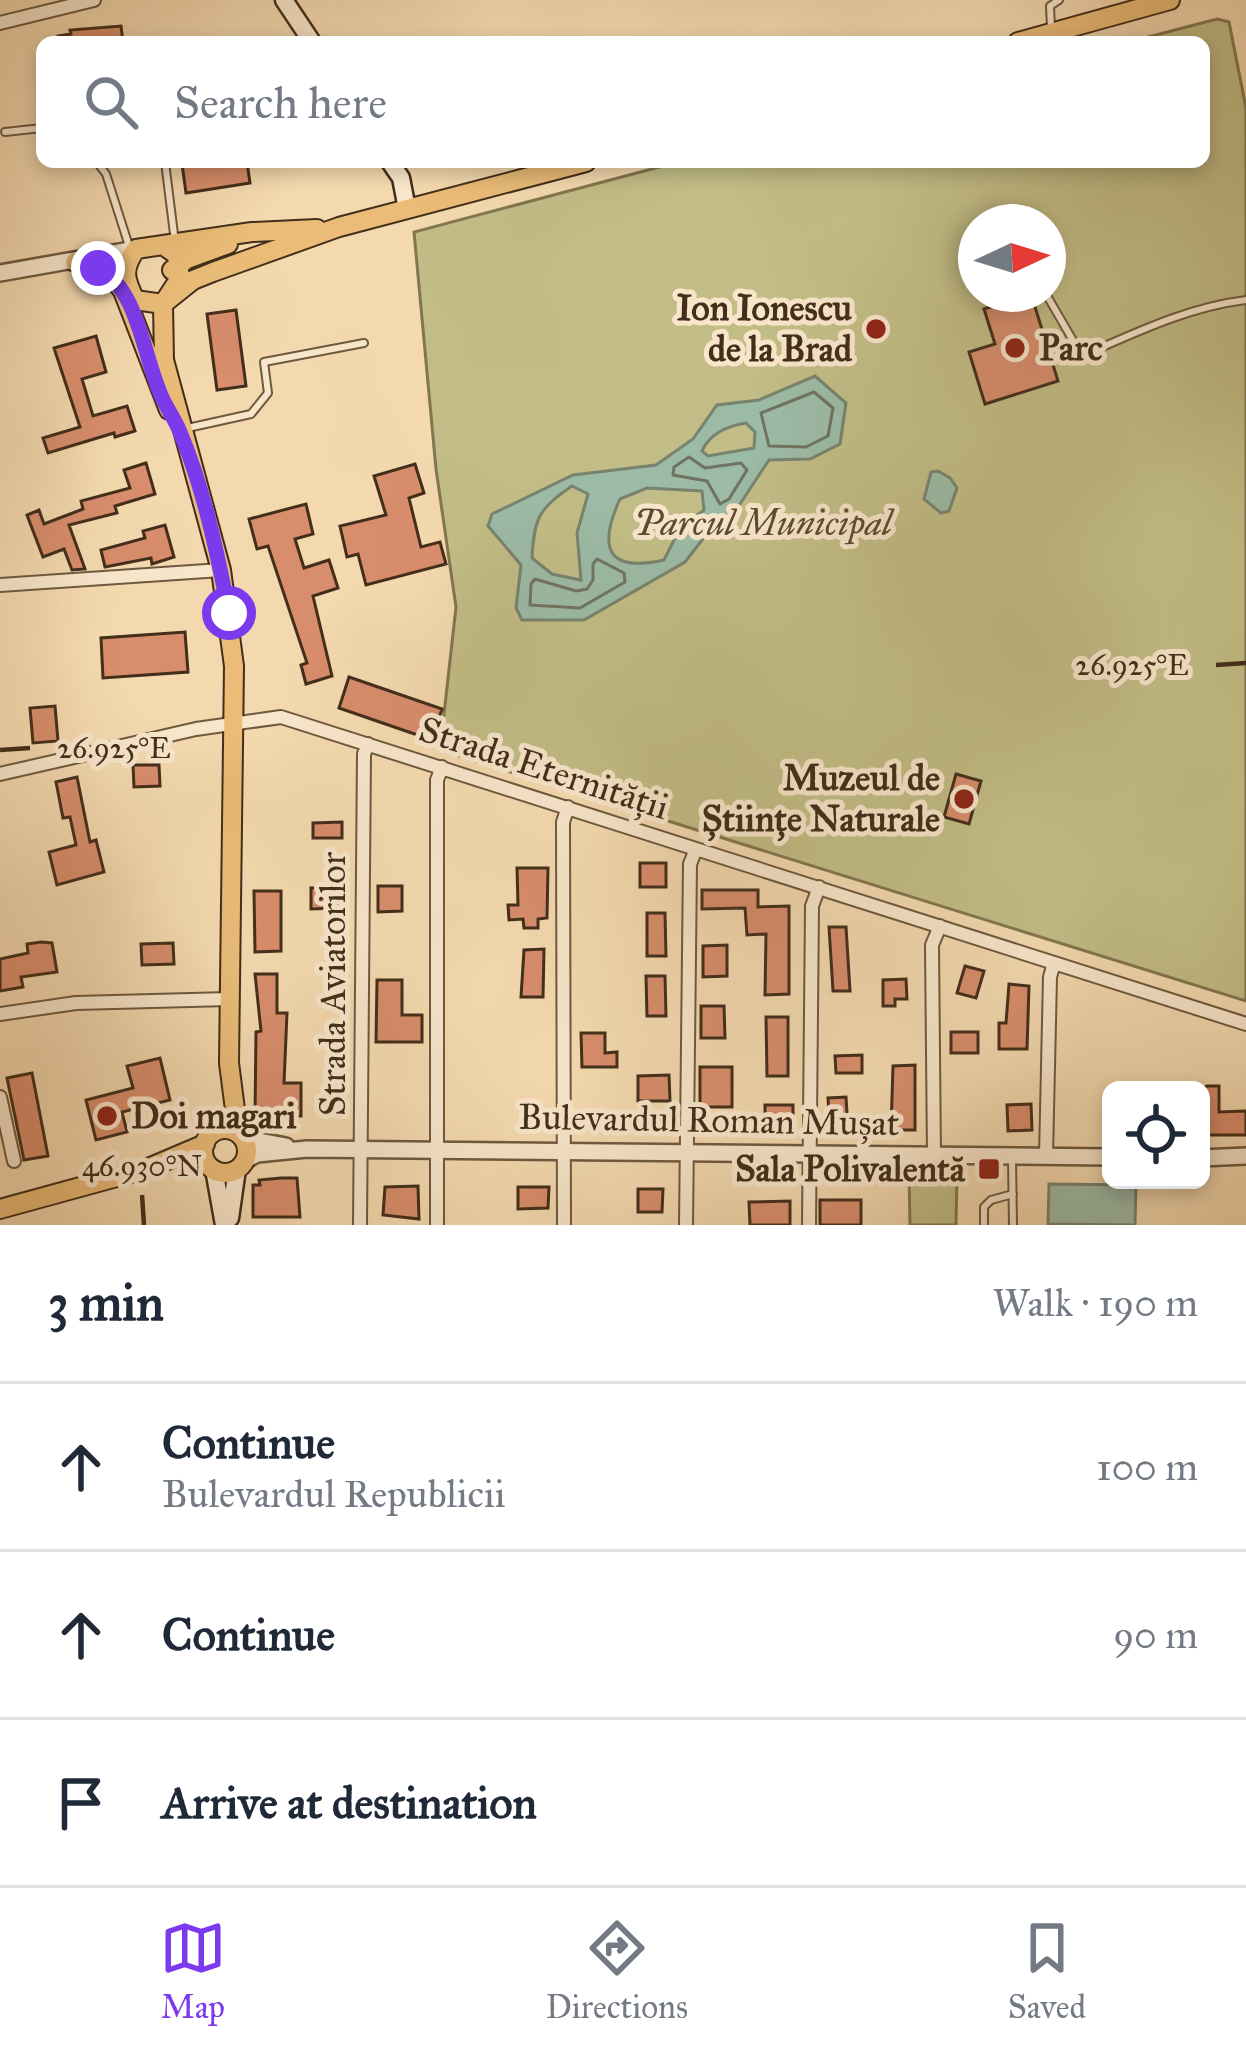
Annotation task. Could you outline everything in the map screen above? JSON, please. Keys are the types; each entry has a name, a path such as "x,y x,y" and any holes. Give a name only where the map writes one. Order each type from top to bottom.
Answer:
{"main road":[{"path":"284,0 308,36"},
{"path":"1038,36 1170,0"},
{"path":"394,168 407,209"},
{"path":"75,262 111,274 134,300 156,304 213,272 339,227 563,168"},
{"path":"180,430 161,396 124,285 132,249 339,227"},
{"path":"180,264 214,248 279,232"},
{"path":"145,354 142,329 156,304 180,278 178,255 169,244"},
{"path":"156,304 180,430 221,569 234,666 226,1136 204,1156 212,1168 226,1225"},
{"path":"226,1136 247,1149 226,1225"},
{"path":"0,1209 146,1169 226,1136"},
{"path":"146,1169 225,1172 241,1165"}],"street":[{"path":"0,23 94,0"},
{"path":"0,273 132,249"},
{"path":"0,585 221,569"},
{"name":"Strada Eternității","path":"0,773 233,722 281,717 1246,1024"},
{"name":"Strada Aviatorilor","path":"360,1225 364,754 368,744"},
{"path":"437,1225 437,780 442,767"},
{"path":"564,1225 563,822 568,806"},
{"path":"686,1225 690,864 696,849"},
{"path":"809,1225 812,906 819,887"},
{"path":"934,1156 932,945 940,926"},
{"path":"1046,1156 1054,963"},
{"path":"0,1014 76,1003 230,999"},
{"path":"0,1097 14,1161"},
{"name":"Bulevardul Roman Mușat","path":"226,1136 307,1149"},
{"name":"Bulevardul Roman Mușat","path":"241,1165 257,1154 307,1149 1102,1157"},
{"path":"1210,1158 1246,1156"}],"lane":[{"path":"1052,32 1050,7 1059,0"},
{"path":"5,132 36,129"},
{"path":"102,168 132,249"},
{"path":"165,168 169,244"},
{"path":"1056,312 1082,356 1159,322 1246,300"},
{"path":"180,430 250,414 268,393 264,362 364,343"},
{"path":"1012,1157 1013,1225"},
{"path":"984,1225 984,1208 1012,1194"}],"green space":[{"name":"Parcul Municipal","path":"1217,19 1229,22 1246,108 1246,1001 440,750 456,607 436,469 414,232 655,168 1210,168 1210,36 1152,36"},
{"path":"909,1174 957,1175 956,1225 910,1225"}],"water":[{"path":"815,376 846,403 840,444 810,459 769,460 738,507 709,531 685,562 584,620 522,620 516,608 521,565 488,526 492,514 573,475 656,465 693,439 717,405 759,400","holes":["746,423 755,432 754,448 708,456 702,451 720,431","572,486 588,494 577,533 581,580 552,574 532,558 540,515","647,488 702,491 704,510 680,528 664,560 630,563 619,559 609,543 620,499"]},
{"path":"938,471 957,488 949,511 941,513 924,499 931,472"},
{"path":"1049,1184 1136,1189 1135,1225 1048,1224"}],"building":[{"path":"121,26 122,36 58,36 71,34 70,30"},
{"path":"183,168 248,168 250,183 186,193"},
{"path":"236,310 246,386 217,390 207,314"},
{"name":"Parc","path":"985,312 1037,312 1058,381 985,404 969,352 995,344"},
{"path":"96,336 106,372 82,379 93,416 127,406 135,431 48,453 43,438 80,427 54,348"},
{"path":"146,463 155,494 115,506 117,513 69,525 85,569 72,570 64,549 43,557 27,515 39,510 44,524 83,509 81,501 130,488 124,470"},
{"path":"415,464 424,493 409,498 421,547 440,542 446,564 366,585 358,554 347,557 340,526 386,515 374,476"},
{"path":"306,504 313,534 295,539 304,568 329,560 338,588 313,596 332,676 306,684 301,665 307,663 268,546 257,549 249,519"},
{"path":"165,525 174,557 152,564 151,558 105,567 101,550 145,538 143,531"},
{"path":"185,632 188,672 103,678 101,638"},
{"path":"349,677 442,709 432,740 339,708"},
{"path":"55,706 58,741 33,743 30,708"},
{"path":"133,765 159,765 160,786 134,787"},
{"path":"956,774 981,781 969,824 944,817"},
{"path":"77,777 90,842 96,840 104,872 57,885 49,852 76,845 70,817 63,818 56,782"},
{"path":"342,822 342,838 313,838 313,823"},
{"path":"640,863 666,863 666,887 640,887"},
{"path":"517,868 548,868 547,918 538,919 538,928 524,928 523,919 509,920 508,905 518,905"},
{"path":"378,886 402,886 402,911 378,912"},
{"path":"311,888 338,888 338,908 311,909"},
{"path":"702,890 758,890 758,907 789,906 789,994 765,995 766,934 747,935 745,908 702,909"},
{"path":"254,891 281,891 281,951 255,952"},
{"path":"647,913 665,913 666,956 647,956"},
{"path":"829,927 846,927 850,991 833,991"},
{"path":"52,943 57,972 21,977 23,987 0,991 0,959 28,953 27,944"},
{"path":"173,943 174,964 142,965 141,944"},
{"path":"727,945 727,976 703,977 703,946"},
{"path":"544,949 543,997 521,997 524,950"},
{"path":"965,966 984,971 976,998 957,993"},
{"path":"255,974 277,974 277,1013 287,1013 284,1083 301,1083 301,1116 255,1116 256,1032 261,1031"},
{"path":"646,976 665,976 666,1016 647,1016"},
{"path":"906,979 907,999 883,1006 883,980"},
{"path":"377,980 402,980 402,1015 422,1015 422,1042 376,1042"},
{"path":"1009,984 1029,986 1027,1049 999,1049 999,1023 1006,1023"},
{"path":"701,1006 724,1006 725,1038 701,1038"},
{"path":"766,1017 788,1017 788,1076 767,1076"},
{"path":"951,1032 978,1032 978,1053 951,1053"},
{"path":"581,1033 605,1033 605,1053 617,1052 617,1067 582,1067"},
{"path":"862,1055 862,1073 836,1073 835,1056"},
{"path":"160,1058 170,1100 122,1112 127,1132 96,1140 86,1100 133,1088 127,1066"},
{"path":"915,1065 915,1130 891,1130 893,1066"},
{"path":"700,1067 732,1067 732,1107 700,1107"},
{"path":"32,1073 48,1156 24,1160 7,1078"},
{"path":"669,1075 670,1101 638,1101 638,1076"},
{"path":"1210,1086 1219,1086 1219,1112 1246,1111 1246,1135 1210,1135"},
{"path":"846,1097 848,1130 830,1131 828,1098"},
{"path":"1031,1104 1032,1130 1008,1131 1007,1105"},
{"path":"765,1105 793,1105 793,1125 765,1125"},
{"path":"297,1178 300,1217 253,1217 253,1185 260,1185 259,1180"},
{"path":"418,1186 419,1219 383,1215 385,1187"},
{"path":"518,1187 549,1187 548,1208 518,1209"},
{"path":"638,1189 663,1189 662,1212 638,1212"},
{"path":"820,1200 861,1200 861,1225 820,1225"},
{"path":"790,1201 790,1225 750,1225 749,1202"}],"place":[{"name":"Ion Ionescu de la Brad","path":"876,329"},
{"name":"Parc","path":"1015,348"},
{"name":"Muzeul de Științe Naturale","path":"964,799"},
{"name":"Doi magari","path":"107,1116"},
{"name":"Sala Polivalentă","path":"989,1169"}],"route":[{"path":"98,268 111,274 123,291 161,396 180,430 213,536 229,613"}]}
